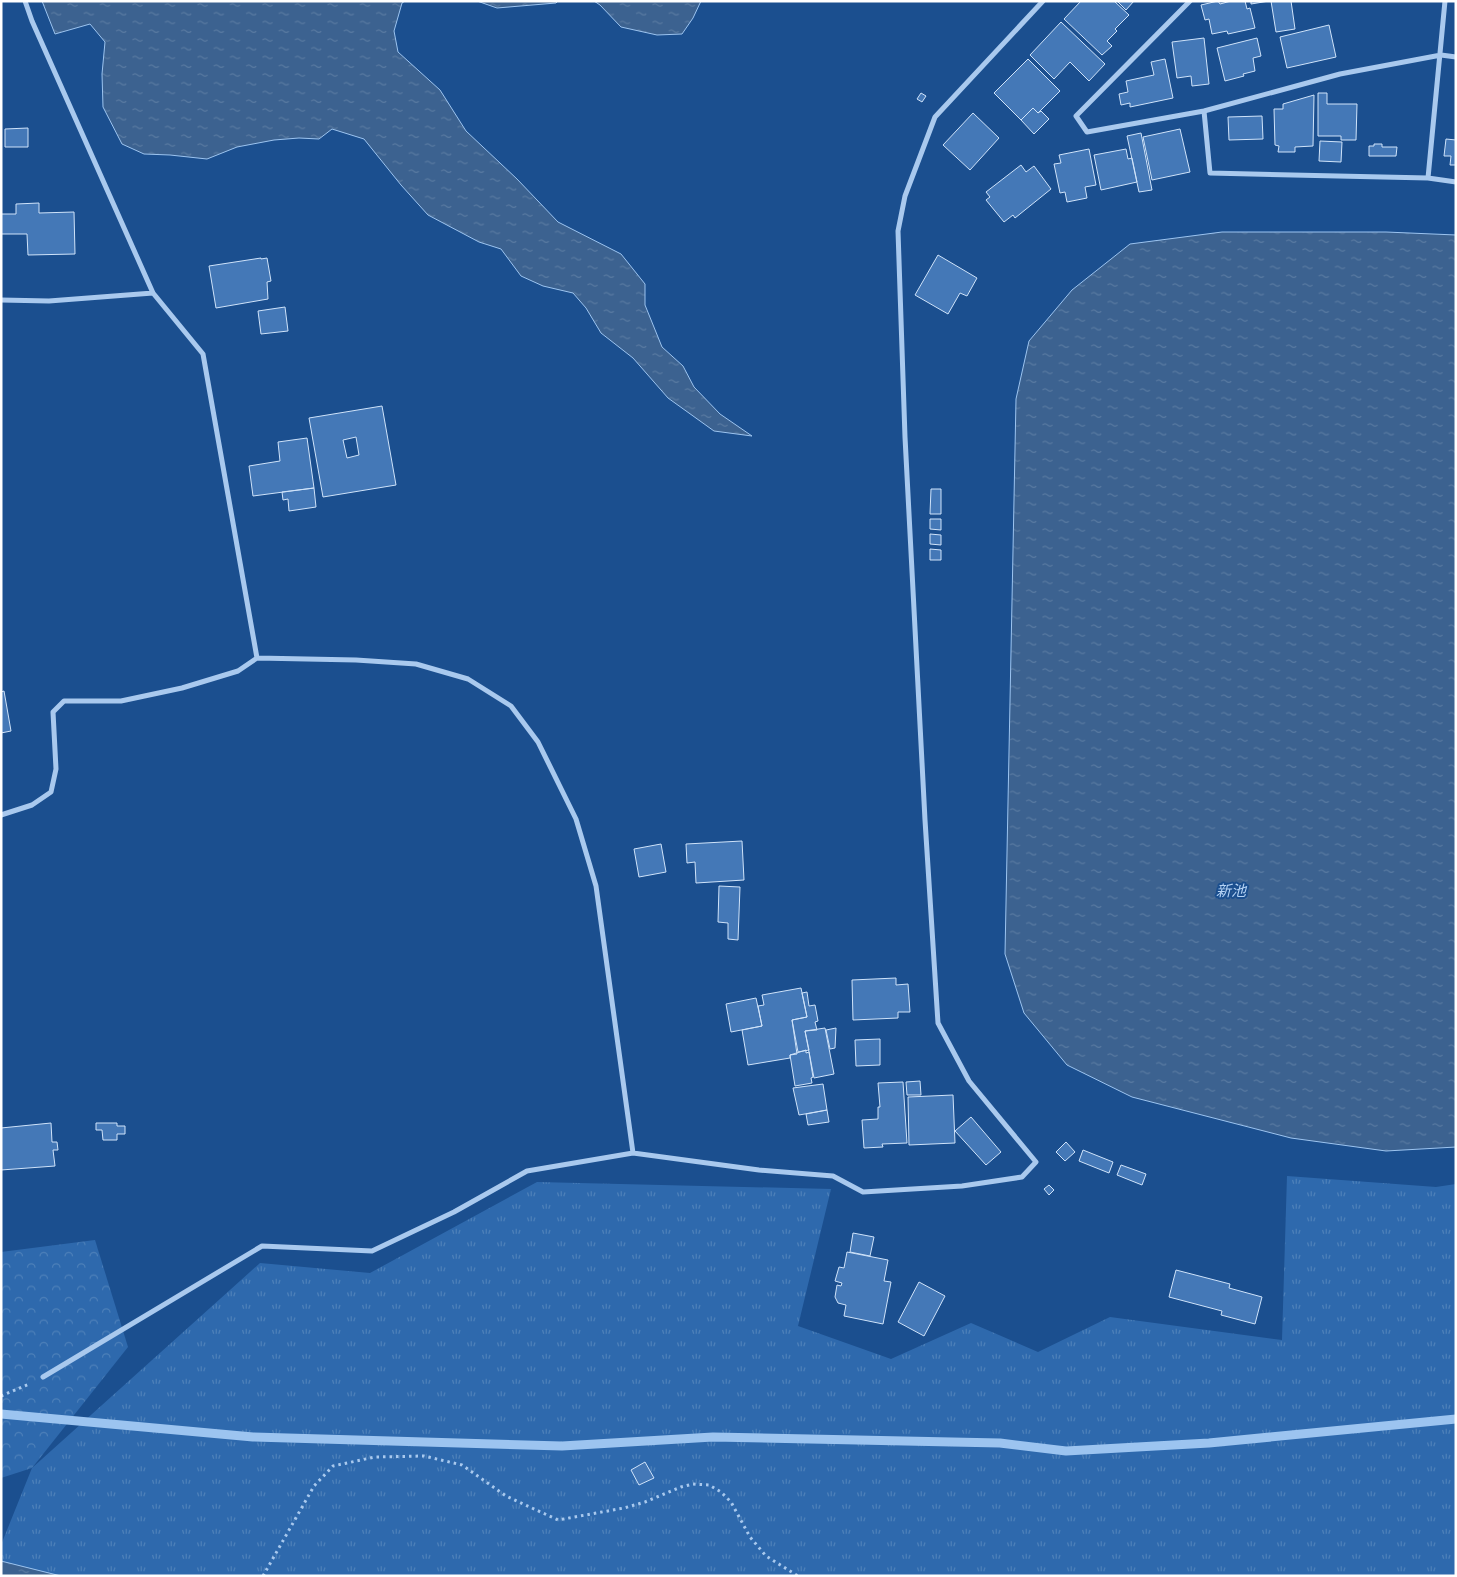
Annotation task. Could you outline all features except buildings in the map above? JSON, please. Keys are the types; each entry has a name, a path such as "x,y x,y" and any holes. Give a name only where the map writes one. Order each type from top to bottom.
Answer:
{"street":[{"path":"25,1 32,21 153,293 203,354 257,658"},
{"path":"43,1377 262,1246 372,1251 454,1212 527,1172 632,1154 759,1170 833,1176 863,1192 962,1186 1022,1177 1036,1162 969,1081 938,1023 905,438 898,231 905,196 935,117 1042,1"},
{"path":"1190,1 1076,116 1087,132 1204,111 1340,74 1441,55 1456,57"},
{"path":"1428,178 1445,1"},
{"path":"1204,111 1210,173 1428,178 1456,182"},
{"path":"1,300 49,301 153,293"},
{"path":"1,814 32,805 51,792 56,769 53,712 64,701 121,701 182,688 238,671 257,658 356,660 416,664 468,678 511,706 538,742 576,818 596,886 632,1154"}],"path":[{"path":"1,1396 43,1377"},
{"path":"263,1576 314,1486 333,1466 375,1457 424,1456 462,1465 506,1496 558,1520 631,1506 693,1484 709,1485 721,1492 731,1502 750,1536 766,1556 798,1576"}],"green space":[{"path":"1287,1176 1436,1187 1456,1184 1456,1576 1,1576 1,1545 32,1468 260,1263 370,1273 537,1182 831,1189 798,1326 891,1359 971,1323 1038,1352 1110,1317 1282,1340"},
{"path":"95,1240 128,1347 32,1468 1,1478 1,1252"}],"water":[{"path":"42,1 405,1 402,3 394,31 398,52 440,90 466,131 517,179 558,222 621,254 645,284 645,305 662,347 683,366 694,387 720,414 752,436 714,431 668,398 633,358 601,333 586,308 573,293 543,286 521,276 501,249 479,242 428,215 364,139 332,129 319,139 274,140 237,147 207,159 144,154 122,144 103,107 102,74 105,42 90,24 55,34"},
{"path":"477,1 558,1 556,3 497,8"},
{"path":"594,1 701,1 693,18 682,34 657,35 621,27"},
{"name":"新池","path":"1222,232 1386,232 1456,235 1456,1147 1386,1151 1291,1138 1132,1097 1067,1065 1024,1013 1005,954 1016,399 1029,341 1072,290 1130,244"},
{"path":"1,1561 61,1576 1,1576"}],"waterway":[{"path":"1,1414 253,1437 562,1446 713,1437 1000,1443 1066,1451 1209,1443 1456,1419"}]}
